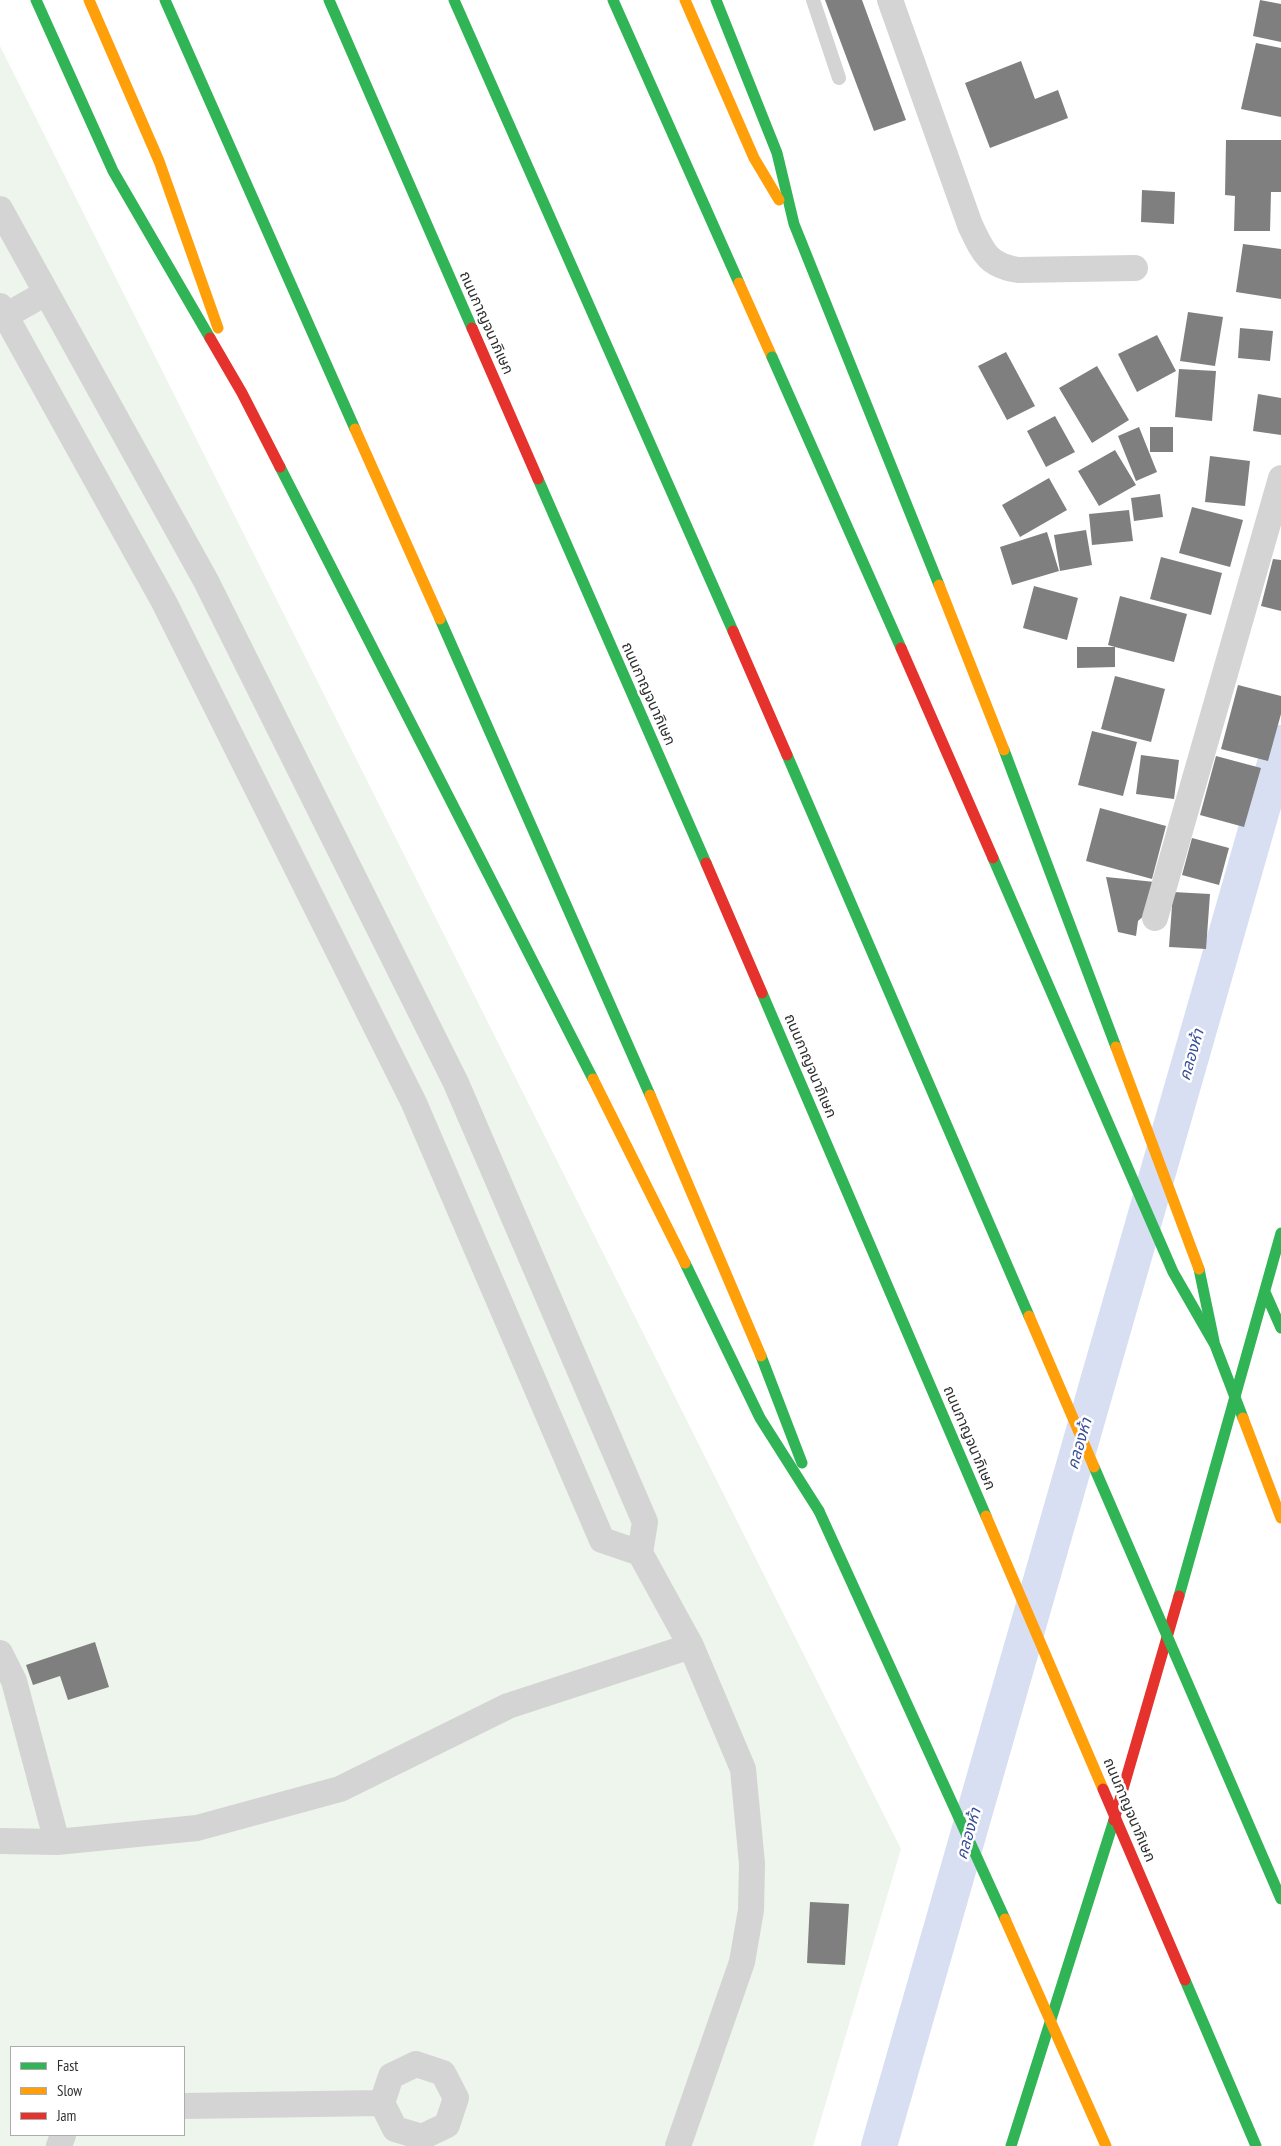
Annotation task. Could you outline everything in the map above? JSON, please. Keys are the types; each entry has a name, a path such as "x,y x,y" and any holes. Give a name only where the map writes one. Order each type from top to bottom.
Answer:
{"main road":[{"path":"36,0 113,171 242,393 642,1174 760,1418 820,1512"},
{"path":"89,0 159,161 242,393"},
{"path":"165,0 664,1126 776,1393 820,1512 967,1833 1106,2146"},
{"name":"ถนนกาญจนาภิเษก","path":"329,0 739,939 1256,2146"},
{"path":"454,0 740,646 1281,1899"},
{"path":"613,0 924,699 1173,1272 1215,1345 1281,1518"},
{"path":"685,0 754,158 794,224"},
{"path":"716,0 777,153 794,224 837,336 980,684 1203,1281 1215,1345"},
{"path":"1011,2146 1132,1762 1281,1232"},
{"path":"1265,1292 1281,1328"}],"street":[{"path":"890,0 970,225 983,252 993,262 1003,268 1018,270 1135,268"},
{"path":"0,209 206,581 456,1083 645,1522 640,1553 691,1646 743,1769 751,1883 750,1910 742,1962 678,2146"},
{"path":"46,293 2,311 164,602 409,1094 602,1540 640,1553"},
{"path":"1155,918 1281,478"},
{"path":"0,1841 57,1842 197,1828 340,1789 508,1706 691,1646"},
{"path":"0,1653 14,1681 57,1842"},
{"path":"416,2064 443,2073 456,2098 447,2124 420,2142 395,2128 382,2103 391,2076 416,2064"},
{"path":"185,2106 382,2103"}],"lane":[{"path":"813,0 838,78"}],"shaded area":[{"path":"0,46 901,1849 813,2146 0,2146"}],"building":[{"path":"825,0 862,0 906,120 874,131"},
{"path":"1260,0 1281,4 1281,42 1253,36"},
{"path":"1256,43 1281,48 1281,117 1241,109"},
{"path":"1021,61 1035,99 1058,90 1068,118 990,148 965,83"},
{"path":"1226,140 1281,140 1281,192 1271,192 1270,231 1234,231 1235,196 1225,195"},
{"path":"1142,190 1175,192 1174,224 1141,222"},
{"path":"1243,244 1281,249 1281,299 1236,292"},
{"path":"1188,312 1223,317 1215,366 1180,361"},
{"path":"1240,328 1273,331 1270,361 1238,358"},
{"path":"1157,335 1176,371 1137,392 1118,354"},
{"path":"1006,352 1035,406 1007,420 978,366"},
{"path":"1097,366 1129,420 1092,443 1059,388"},
{"path":"1179,369 1216,371 1212,421 1175,417"},
{"path":"1258,394 1281,398 1281,435 1253,431"},
{"path":"1055,416 1075,452 1046,467 1027,431"},
{"path":"1139,427 1157,472 1136,481 1118,436"},
{"path":"1150,427 1173,427 1173,452 1150,452"},
{"path":"1115,450 1136,485 1099,506 1078,471"},
{"path":"1210,456 1250,461 1245,506 1205,502"},
{"path":"1049,478 1067,510 1020,537 1002,505"},
{"path":"1160,494 1163,517 1134,521 1131,498"},
{"path":"1192,507 1243,520 1230,567 1179,553"},
{"path":"1129,510 1133,541 1092,545 1089,514"},
{"path":"1086,530 1092,565 1060,571 1054,535"},
{"path":"1047,532 1059,571 1012,585 1000,547"},
{"path":"1161,557 1222,573 1211,615 1150,599"},
{"path":"1273,559 1281,560 1281,611 1261,606"},
{"path":"1034,586 1078,598 1067,640 1023,628"},
{"path":"1120,596 1187,614 1174,662 1108,645"},
{"path":"1077,647 1115,647 1115,667 1077,668"},
{"path":"1115,676 1165,689 1151,742 1101,729"},
{"path":"1238,685 1281,696 1281,714 1268,761 1221,749"},
{"path":"1092,731 1137,742 1123,796 1078,785"},
{"path":"1141,755 1179,760 1174,799 1136,794"},
{"path":"1216,756 1261,768 1244,827 1200,815"},
{"path":"1100,808 1166,826 1152,879 1086,861"},
{"path":"1192,838 1229,848 1219,885 1182,875"},
{"path":"1106,877 1155,882 1147,913 1138,921 1136,936 1118,932"},
{"path":"1173,892 1210,894 1206,949 1169,947"},
{"path":"95,1642 109,1687 68,1700 60,1676 33,1685 26,1665"},
{"path":"810,1902 849,1904 845,1965 807,1963"}],"waterway":[{"name":"คลองห้า","path":"879,2146 1281,743"}],"traffic: fast":[{"path":"36,0 113,171 210,338"},
{"path":"165,0 355,429"},
{"path":"329,0 472,328"},
{"path":"454,0 733,631"},
{"path":"613,0 739,283"},
{"path":"716,0 777,153 794,224 939,585"},
{"path":"772,357 901,648"},
{"path":"280,467 593,1079"},
{"path":"538,479 706,863"},
{"path":"440,619 650,1095"},
{"path":"1004,750 1116,1047"},
{"path":"787,755 1029,1316"},
{"path":"993,858 1173,1272 1215,1345 1243,1418"},
{"path":"762,993 986,1516"},
{"path":"1179,1596 1281,1233"},
{"path":"685,1263 760,1418 819,1511"},
{"path":"1199,1269 1214,1341"},
{"path":"1265,1292 1281,1328"},
{"path":"761,1356 802,1463"},
{"path":"1094,1467 1281,1899"},
{"path":"819,1511 1005,1919"},
{"path":"1011,2146 1114,1820"},
{"path":"1185,1980 1256,2146"}],"traffic: slow":[{"path":"89,0 159,161 218,328"},
{"path":"685,0 754,158 779,200"},
{"path":"739,283 772,357"},
{"path":"355,429 440,619"},
{"path":"939,585 1004,750"},
{"path":"1116,1047 1199,1269"},
{"path":"593,1079 685,1263"},
{"path":"650,1095 761,1356"},
{"path":"1029,1316 1094,1467"},
{"path":"1243,1418 1281,1518"},
{"path":"986,1516 1103,1789"},
{"path":"1005,1919 1106,2146"}],"traffic: jam":[{"path":"472,328 538,479"},
{"path":"210,338 242,393 280,467"},
{"path":"733,631 787,755"},
{"path":"901,648 993,858"},
{"path":"706,863 762,993"},
{"path":"1114,1820 1179,1596"},
{"path":"1103,1789 1185,1980"}]}
